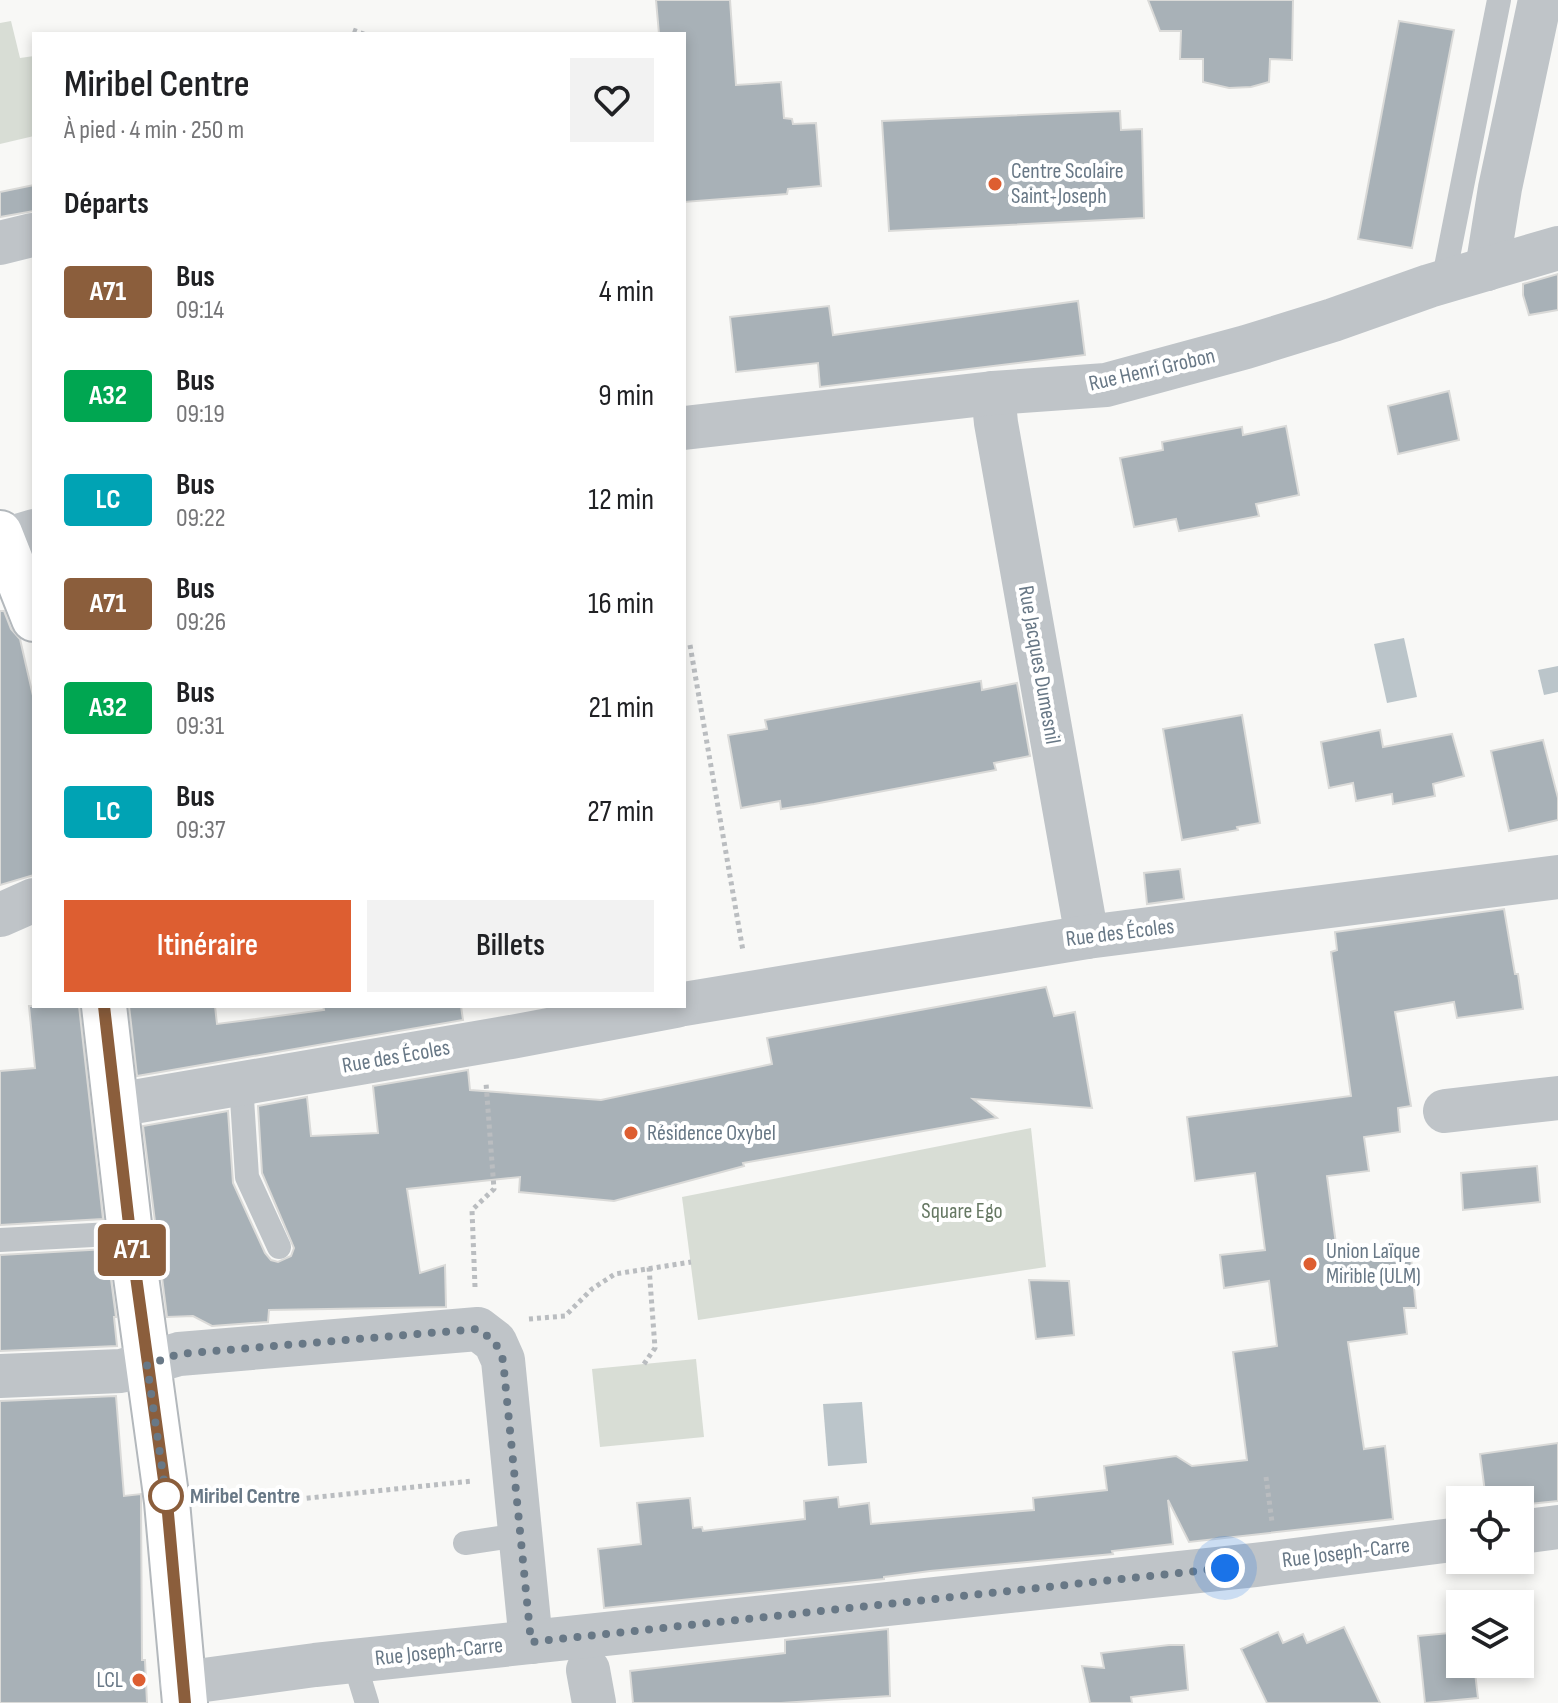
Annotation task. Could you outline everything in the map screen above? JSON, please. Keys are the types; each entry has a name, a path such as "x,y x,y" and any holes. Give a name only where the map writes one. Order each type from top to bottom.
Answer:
{"main road":[{"path":"13,535 32,611"},
{"path":"104,1008 116,1105 118,1233 147,1365 167,1502 178,1696"}],"street":[{"path":"1487,269 1500,188 1540,0"},
{"name":"Rue Henri Grobon","path":"686,428 993,393 1106,385 1260,343 1443,282 1558,248"},
{"name":"Rue Jacques Dumesnil","path":"993,393 1087,937"},
{"name":"Rue des Écoles","path":"686,1004 1087,937 1558,877"},
{"path":"0,915 32,901"},
{"name":"Rue des Écoles","path":"116,1105 665,1008"},
{"path":"1445,1111 1558,1098"},
{"path":"0,1376 121,1371 179,1354 478,1329 495,1342 503,1360 531,1642"},
{"path":"1534,1530 1558,1527"},
{"name":"Rue Joseph-Carre","path":"178,1696 354,1661 1255,1565 1446,1541"}],"lane":[{"path":"1443,282 1499,0"},
{"path":"241,1083 247,1177 279,1247"},
{"path":"0,1240 118,1233"},
{"path":"465,1543 520,1535"},
{"path":"354,1661 367,1703"}],"path":[{"path":"353,30 358,32"},
{"path":"690,645 750,992"},
{"path":"475,1294 472,1210 494,1189 483,1042"},
{"path":"519,1319 565,1316 592,1289 615,1274 691,1262"},
{"path":"644,1364 655,1348 649,1267"},
{"path":"1266,1477 1272,1524"},
{"path":"251,1504 487,1479"}],"green space":[{"path":"11,21 20,58 32,56 32,136 0,144 0,23"},
{"name":"Square Ego","path":"1031,1128 1046,1267 698,1320 682,1197"},
{"path":"696,1359 704,1437 600,1447 592,1369"}],"shaded area":[{"path":"1404,638 1417,697 1387,703 1374,644"},
{"path":"1558,666 1558,692 1544,695 1538,670"},
{"path":"862,1402 867,1463 828,1466 823,1404"}],"building":[{"path":"656,0 730,0 736,85 781,82 784,118 792,119 793,124 816,123 821,186 788,189 787,194 686,202 686,32 659,32"},
{"path":"1148,0 1293,0 1292,60 1270,59 1269,82 1251,87 1229,88 1203,82 1203,59 1180,59 1181,31 1160,31"},
{"path":"1399,21 1454,30 1412,248 1358,239"},
{"path":"1120,111 1121,130 1142,129 1144,218 889,231 882,121"},
{"path":"32,185 32,211 0,217 0,192"},
{"path":"1558,274 1558,310 1529,315 1523,284"},
{"path":"1078,301 1085,355 820,387 818,363 736,372 730,317 829,306 833,335"},
{"path":"1449,391 1459,440 1398,454 1388,406"},
{"path":"1286,426 1299,495 1256,504 1259,516 1179,531 1176,519 1134,527 1120,458 1163,450 1162,442 1242,427 1243,435"},
{"path":"0,611 4,611 11,629 20,639 32,691 32,876 0,885"},
{"path":"981,681 982,690 1017,683 1030,756 994,763 996,770 814,804 781,809 780,801 741,808 728,735 767,729 765,720"},
{"path":"1242,715 1260,823 1182,840 1163,729"},
{"path":"1380,730 1383,747 1452,734 1464,776 1433,784 1435,796 1393,804 1392,794 1356,801 1353,783 1329,788 1321,742"},
{"path":"1543,740 1558,798 1558,820 1509,831 1491,751"},
{"path":"1180,869 1184,899 1147,904 1144,873"},
{"path":"1504,909 1523,1009 1457,1018 1454,1002 1395,1012 1411,1106 1398,1108 1400,1132 1364,1137 1369,1171 1327,1176 1337,1252 1410,1247 1416,1308 1404,1308 1407,1334 1348,1342 1364,1449 1385,1446 1393,1519 1189,1542 1168,1500 1173,1544 1112,1551 1113,1554 930,1571 884,1579 604,1608 598,1549 641,1544 637,1503 690,1498 693,1528 702,1527 703,1531 805,1519 804,1501 838,1497 839,1507 869,1503 871,1524 1034,1510 1033,1498 1107,1490 1104,1466 1176,1456 1192,1466 1247,1460 1233,1352 1277,1346 1269,1281 1224,1288 1220,1255 1265,1250 1255,1173 1195,1181 1187,1117 1351,1096 1331,952 1337,950 1335,932"},
{"path":"1046,987 1054,1016 1075,1012 1092,1108 973,1099 997,1118 743,1163 744,1166 614,1201 519,1192 520,1177 407,1189 420,1273 445,1265 446,1307 269,1310 268,1322 212,1326 193,1316 167,1317 143,1126 228,1111 233,1183 265,1253 278,1262 291,1256 294,1248 262,1173 258,1106 307,1097 311,1136 378,1133 373,1086 468,1070 470,1090 601,1100 772,1064 767,1038"},
{"path":"29,1006 79,1008 103,1219 0,1225 0,1071 35,1068"},
{"path":"129,1008 215,1008 217,1024 324,1008 461,1008 463,1020 137,1076"},
{"path":"1537,1166 1540,1202 1463,1210 1461,1173"},
{"path":"107,1249 117,1346 0,1351 0,1255"},
{"path":"1029,1280 1069,1281 1074,1335 1036,1339"},
{"path":"116,1396 124,1496 141,1494 142,1660 145,1660 147,1703 0,1703 0,1401"},
{"path":"1558,1443 1558,1501 1534,1504 1534,1486 1484,1486 1480,1454"},
{"path":"1344,1627 1380,1703 1267,1703 1241,1649 1278,1632 1283,1643 1303,1634 1307,1643"},
{"path":"888,1629 890,1696 781,1703 633,1703 630,1671 785,1653 785,1640"},
{"path":"1446,1633 1446,1678 1476,1678 1478,1698 1425,1703 1418,1636"},
{"path":"1184,1645 1188,1690 1131,1697 1132,1703 1090,1703 1082,1666 1104,1668 1101,1653"}],"bus line":[{"name":"A71","path":"104,1008 130,1233 167,1502 185,1703"}],"place":[{"name":"Centre Scolaire Saint-Joseph","path":"995,184"},
{"name":"Résidence Oxybel","path":"631,1133"},
{"name":"Union Laïque Mirible (ULM)","path":"1310,1264"},
{"name":"Miribel Centre","path":"166,1496"},
{"name":"LCL","path":"139,1680"}],"route":[{"path":"166,1496 167,1502 147,1365 179,1354 478,1329 495,1342 503,1360 531,1642 1225,1568"}]}
